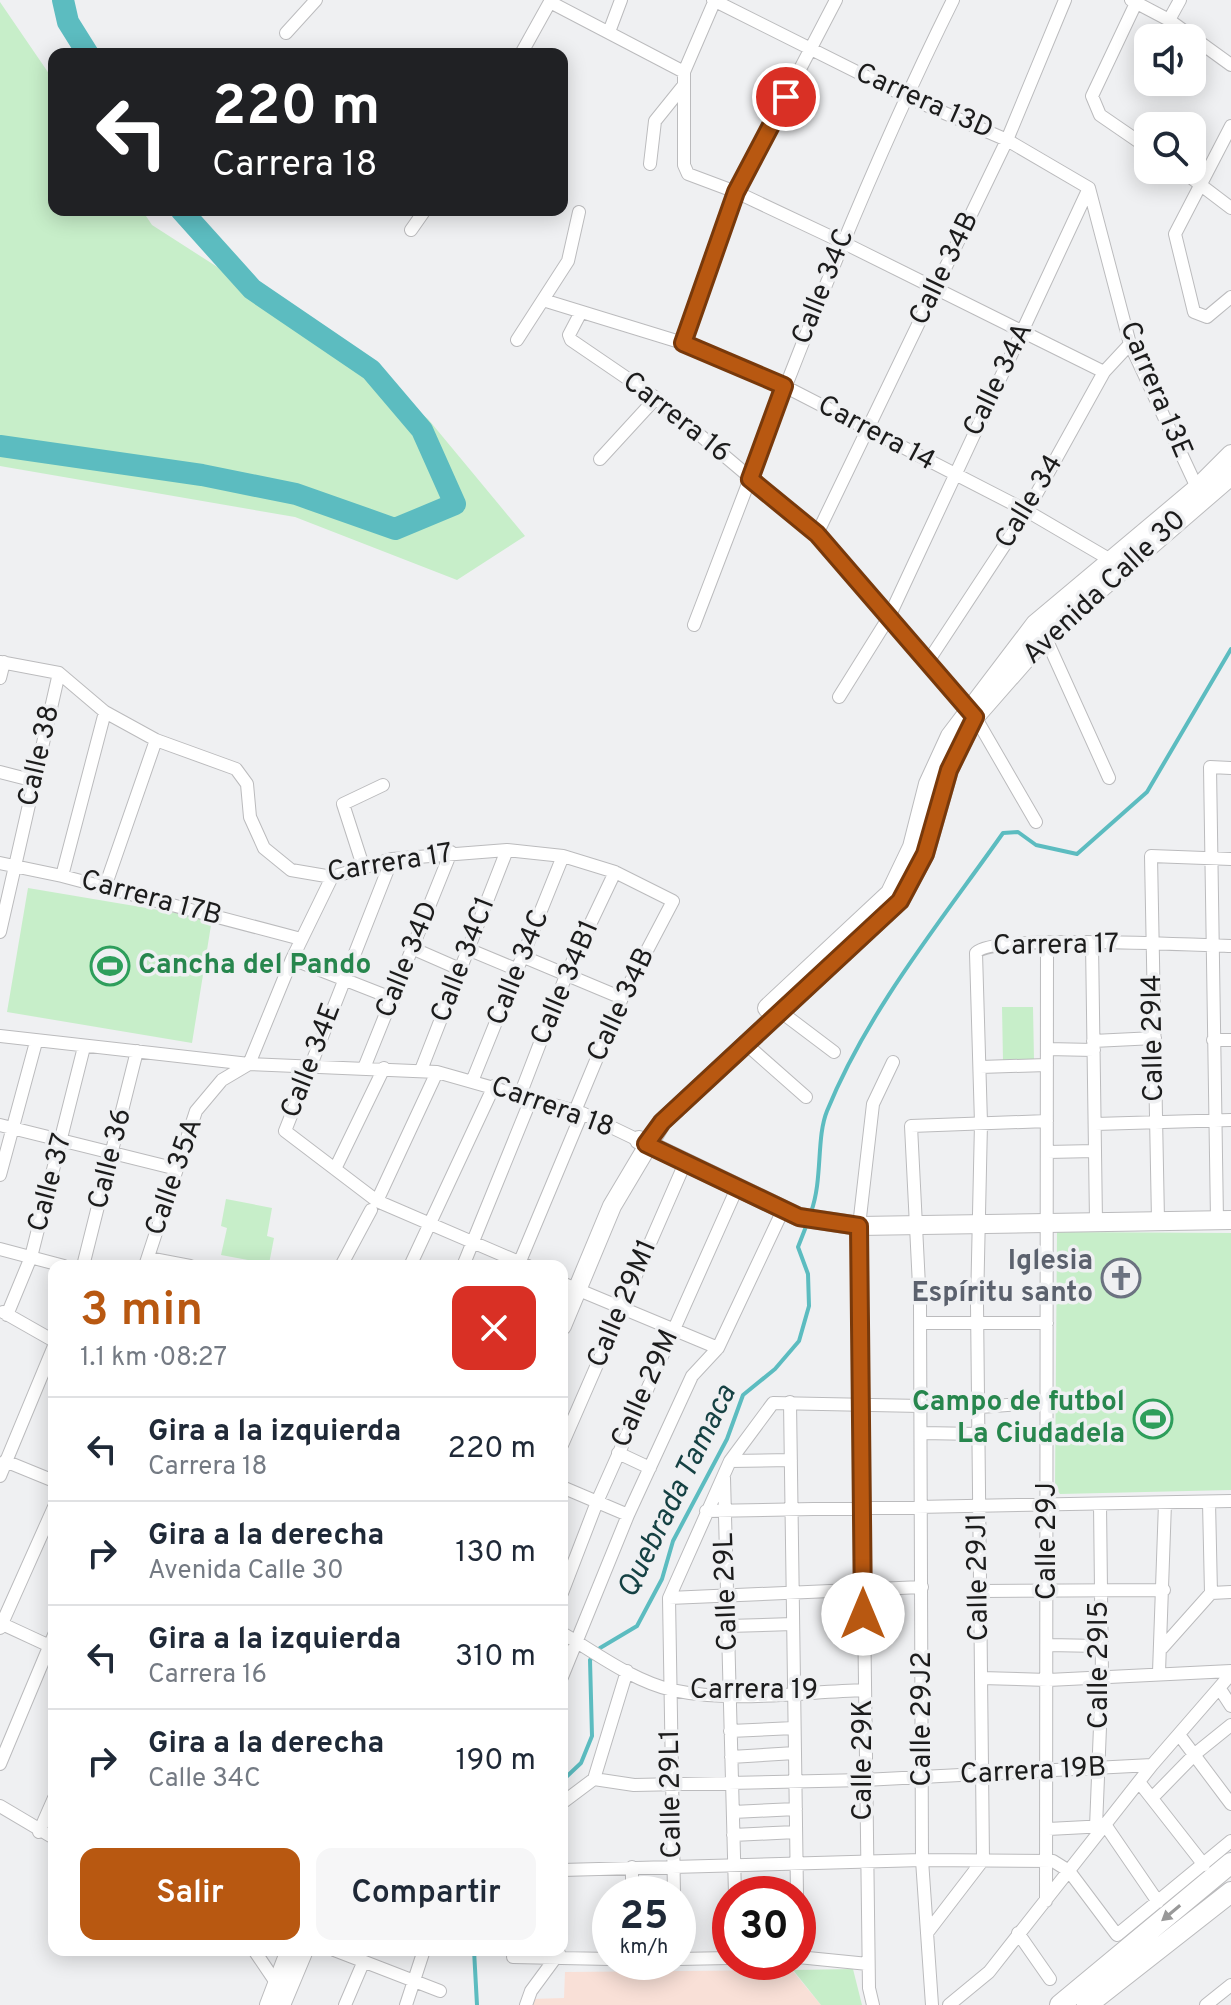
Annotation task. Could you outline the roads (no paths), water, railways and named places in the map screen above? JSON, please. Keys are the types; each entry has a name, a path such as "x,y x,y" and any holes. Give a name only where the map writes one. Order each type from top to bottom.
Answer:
{"main road":[{"name":"Avenida Calle 30","path":"1041,630 1200,493 1231,454"},
{"name":"Avenida Calle 30","path":"568,1286 602,1200 641,1142 653,1115 890,893 912,847 935,766 950,736 1041,630 1109,559 1200,493 1231,476"},
{"name":"Avenida Calle 30","path":"641,1142 900,901 925,854 949,770 972,713"},
{"name":"Carrera 18","path":"641,1142 791,1213 825,1223 859,1226 1224,1220"},
{"path":"1060,2005 1231,1863"},
{"path":"1087,2005 1231,1892"},
{"path":"281,1994 289,1956"},
{"path":"269,2005 281,1994 301,1956"}],"street":[{"path":"286,33 316,0"},
{"path":"609,32 621,0"},
{"path":"650,164 655,121 684,78 714,0"},
{"name":"Carrera 13D","path":"714,0 905,96 1007,140 1089,188"},
{"path":"683,343 736,192 836,0"},
{"name":"Calle 34C","path":"694,625 842,242 905,96 953,0"},
{"name":"Calle 34B","path":"817,534 1007,140 1065,0"},
{"path":"1169,20 1180,0"},
{"path":"524,48 550,1 609,32 684,78"},
{"path":"1134,138 1100,115 1092,96 1134,1 1169,20 1231,65"},
{"path":"684,78 684,165 696,178 736,192 842,242 1104,372"},
{"path":"1206,178 1231,126"},
{"path":"1231,208 1203,184 1180,220 1176,241 1194,312 1207,317 1231,297"},
{"name":"Calle 34A","path":"839,697 889,617 952,474 1089,188"},
{"name":"Carrera 13E","path":"1089,188 1130,344 1200,493"},
{"path":"517,340 568,261 579,212"},
{"path":"411,230 421,216"},
{"name":"Carrera 14","path":"543,300 683,343 784,386 1027,511 1109,559"},
{"name":"Carrera 16","path":"581,312 569,335 571,340 656,398 817,534 972,713 1036,822"},
{"name":"Calle 34","path":"929,660 1027,511 1104,372 1130,344"},
{"path":"600,459 656,398"},
{"path":"1041,630 1109,778"},
{"path":"0,678 2,662"},
{"name":"Carrera 17","path":"2,662 59,673 105,712 156,740 236,769 247,784 250,817 264,848 291,870 332,877 392,859 507,850 563,856 615,872 673,901"},
{"name":"Calle 38","path":"0,932 59,673"},
{"path":"62,876 105,712"},
{"path":"105,887 156,740"},
{"path":"1224,1220 1215,1121 1210,767 1231,768"},
{"path":"0,772 35,781"},
{"path":"364,869 343,804 383,785"},
{"name":"Calle 34C1","path":"421,1070 507,850"},
{"name":"Calle 34D","path":"364,1068 451,852"},
{"name":"Calle 34C","path":"473,1079 563,856"},
{"name":"Calle 29I4","path":"1158,1220 1151,856 1211,858"},
{"path":"1211,858 1231,859"},
{"name":"Calle 34E","path":"335,1169 285,1131 392,859"},
{"name":"Carrera 17B","path":"0,863 62,876 301,939"},
{"name":"Calle 34B1","path":"526,1097 567,973 615,872"},
{"path":"249,1064 292,959 332,877"},
{"name":"Calle 34B","path":"579,1112 622,998 673,901"},
{"name":"Carrera 17","path":"977,949 988,945 1047,942 1231,946"},
{"name":"Calle 29J","path":"1046,1901 1047,942"},
{"path":"1092,943 1096,1221"},
{"path":"414,949 462,970"},
{"name":"Calle 29J1","path":"977,949 981,1123 978,1506 983,1860"},
{"path":"470,950 567,973 622,998"},
{"path":"292,959 394,999"},
{"path":"781,1012 834,1052"},
{"name":"Carrera 18","path":"0,1036 249,1064 437,1072 473,1079 579,1112 641,1142"},
{"path":"1047,1049 1155,1038"},
{"path":"1213,1040 1231,1040"},
{"path":"0,1175 6,1127 36,1042"},
{"path":"746,1044 806,1097"},
{"name":"Calle 37","path":"4,1312 31,1257 84,1047"},
{"name":"Calle 36","path":"85,1260 137,1051"},
{"path":"859,1226 873,1104 893,1062"},
{"name":"Calle 35A","path":"147,1260 196,1111 207,1094 222,1080 249,1064"},
{"path":"980,1067 1047,1065"},
{"path":"384,1068 335,1169 374,1206 427,1224 511,1260"},
{"path":"344,1260 374,1206 437,1072"},
{"path":"412,1260 494,1086"},
{"path":"465,1260 526,1097"},
{"path":"524,1260 579,1112"},
{"path":"1095,1124 1231,1120"},
{"path":"981,1123 1047,1121"},
{"name":"Calle 29J2","path":"932,2005 922,1860 920,1296 911,1126 981,1123"},
{"path":"6,1127 177,1169"},
{"path":"1047,1152 1095,1151"},
{"name":"Calle 29M1","path":"568,1431 685,1163"},
{"name":"Calle 29M","path":"568,1577 618,1453 737,1188"},
{"path":"568,1667 582,1645 628,1515 692,1376 718,1348 791,1213"},
{"name":"Calle 29K","path":"859,1226 865,1864 868,1964 873,2005"},
{"path":"0,1249 48,1262"},
{"path":"568,1289 718,1348"},
{"path":"920,1296 978,1293"},
{"path":"4,1312 48,1340"},
{"path":"920,1323 1047,1323"},
{"path":"0,1476 48,1358"},
{"path":"790,1402 796,1876"},
{"path":"980,1407 1047,1402"},
{"path":"921,1406 773,1403 762,1413 730,1461 669,1598 922,1587"},
{"path":"921,1433 979,1434"},
{"path":"618,1453 650,1468"},
{"path":"730,1461 791,1460"},
{"path":"5,1461 48,1479"},
{"name":"Calle 29L","path":"724,1475 734,1876"},
{"path":"568,1490 628,1515"},
{"path":"706,1511 1231,1501"},
{"path":"1162,1648 1211,1593 1209,1502"},
{"path":"1159,1672 1165,1503"},
{"name":"Calle 29I5","path":"1100,1504 1102,1677 1098,1769 1101,1827"},
{"path":"48,1520 1,1625 48,1642"},
{"path":"980,1591 1164,1590"},
{"path":"1211,1593 1231,1592"},
{"name":"Calle 29L1","path":"669,1598 674,1876"},
{"path":"728,1626 793,1624"},
{"name":"Carrera 19","path":"568,1637 627,1671 671,1689 730,1696 864,1690"},
{"path":"1048,1645 1100,1646"},
{"path":"0,1764 48,1652"},
{"path":"568,1798 594,1779 627,1671"},
{"path":"981,1678 1048,1680 1159,1672 1231,1673"},
{"path":"949,2005 989,1972 1101,1827 1231,1673"},
{"path":"1220,1689 1231,1706"},
{"path":"1152,1798 1195,1754 1231,1725"},
{"path":"730,1731 794,1728"},
{"path":"1180,1736 1231,1804"},
{"path":"731,1757 795,1753"},
{"name":"Carrera 19B","path":"594,1779 634,1785 795,1779 864,1780 1152,1765"},
{"path":"1139,1782 1204,1865"},
{"path":"0,1806 48,1836"},
{"path":"733,1812 796,1809"},
{"path":"39,1832 48,1812"},
{"path":"1048,1829 1101,1827"},
{"path":"1101,1827 1158,1902"},
{"path":"733,1835 796,1832"},
{"path":"568,1870 865,1864 922,1860 1048,1861 1069,1871 1117,1935 1231,1841"},
{"path":"927,1933 983,1860"},
{"path":"632,1867 632,1876"},
{"path":"1018,1933 1050,1979"},
{"path":"568,1955 592,1957"},
{"path":"258,1956 281,1994"},
{"path":"347,1956 440,1991"},
{"path":"406,2005 422,1956"},
{"path":"513,1957 528,1956"},
{"path":"526,2005 531,1991 557,1956"},
{"path":"816,1959 868,1964"},
{"path":"345,2005 363,1963"},
{"path":"1206,2005 1231,1985"}],"waterway":[{"path":"63,0 68,22 84,48"},
{"path":"0,446 202,475 296,494 395,529 455,504 422,430 371,370 252,289 186,216"},
{"name":"Quebrada Tamaca","path":"811,1212 824,1122 844,1074 907,967 1003,833 1018,832 1036,845 1077,854 1147,792 1231,649"},
{"name":"Quebrada Tamaca","path":"568,1775 581,1763 592,1736 590,1660 600,1648 637,1626 662,1579 673,1541 727,1439 743,1395 775,1369 799,1341 809,1306 808,1274 798,1247 807,1224"},
{"name":"Quebrada Tamaca","path":"474,1956 477,2005"}],"place":[{"name":"Cancha del Pando","path":"110,966"},
{"name":"Iglesia Espíritu santo","path":"1121,1278"},
{"name":"Campo de futbol La Ciudadela","path":"1153,1419"}]}
